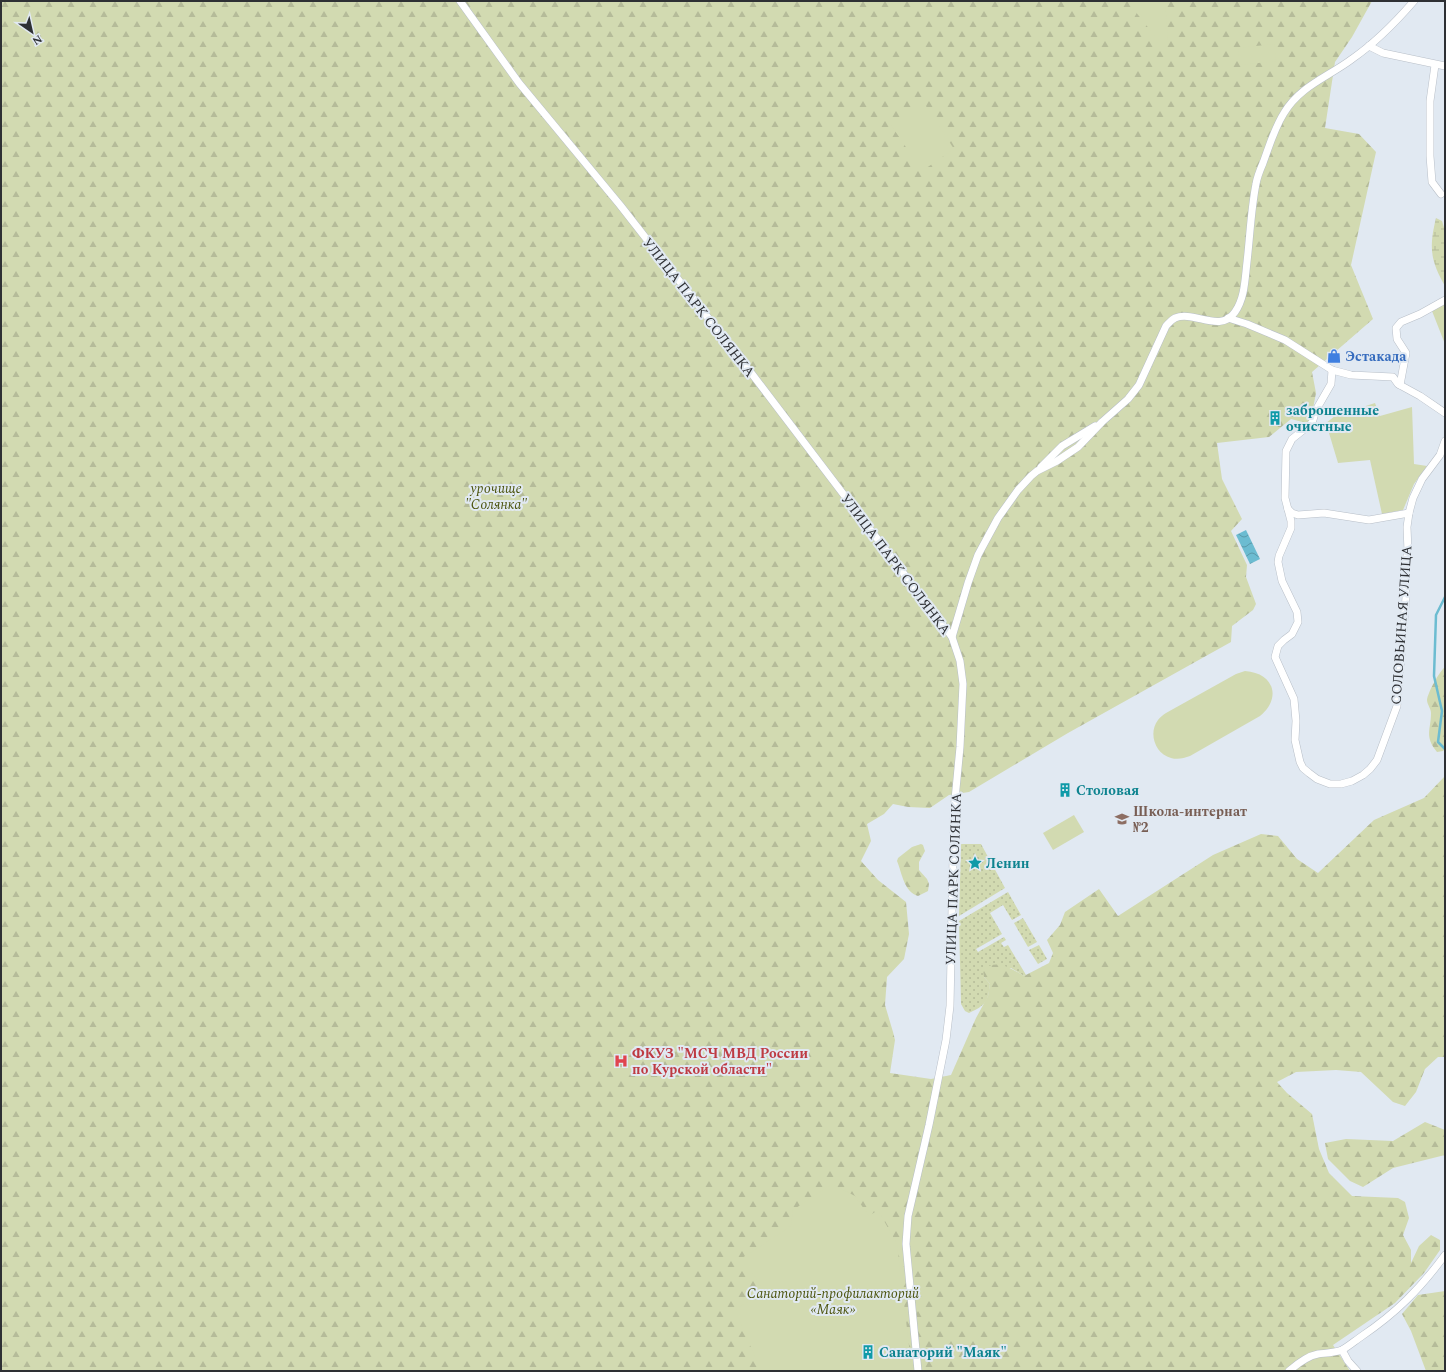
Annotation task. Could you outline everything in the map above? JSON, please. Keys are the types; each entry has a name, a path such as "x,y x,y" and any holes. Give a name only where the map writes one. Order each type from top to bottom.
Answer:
{"street":[{"name":"УЛИЦА ПАРК СОЛЯНКА","path":"460,1 519,83 620,205 752,374 952,637 960,661 963,684 960,747 954,810 950,1006 946,1040 929,1125 908,1216 906,1244 918,1371"},
{"path":"952,637 978,555 998,518 1018,490 1036,471 1057,461 1078,447 1102,422 1128,399 1138,385 1163,332 1170,322 1175,318 1184,316 1220,322 1235,312 1244,288 1256,183 1270,141 1284,113 1301,92 1351,60 1369,46 1399,18 1414,1"},
{"path":"1369,46 1383,53 1445,66"},
{"path":"1435,65 1430,101 1430,156 1432,182 1441,194"},
{"path":"1400,385 1406,353 1397,339 1396,328 1401,322 1420,314 1445,300"},
{"path":"1228,318 1285,340 1332,370 1351,375 1393,377 1400,385 1420,396 1445,413"},
{"path":"1332,370 1331,384 1316,410 1312,423 1292,439 1286,451 1285,498 1288,509 1292,513 1298,515 1324,513 1369,520 1409,513"},
{"name":"СОЛОВЬИНАЯ УЛИЦА","path":"1288,509 1291,528 1279,556 1278,570 1297,612 1298,622 1292,634 1278,646 1275,657 1294,699 1296,750 1303,768 1318,779 1330,784 1341,784 1352,781 1363,775 1377,760 1397,706 1406,597 1405,565 1408,551 1407,527 1409,513 1413,498 1422,479 1440,455 1445,441"},
{"path":"1289,1371 1305,1359 1316,1354 1342,1350 1384,1321 1403,1305 1430,1276 1445,1255"},
{"path":"1342,1350 1348,1361 1357,1371"}],"green space":[{"name":"урочище \"Солянка\"","path":"1,1 1372,1 1352,37 1335,62 1325,128 1359,134 1376,152 1351,265 1373,319 1312,372 1316,393 1310,424 1291,419 1269,437 1217,443 1222,479 1242,519 1231,531 1247,565 1246,577 1256,604 1253,610 1232,626 1231,642 1068,733 969,792 949,795 930,808 908,807 893,804 884,814 867,824 871,841 861,861 878,880 906,902 909,934 904,959 887,977 885,1005 895,1040 890,1073 931,1079 951,1075 976,1018 988,996 990,984 984,977 983,970 988,966 998,965 1009,967 1024,976 1049,963 1053,953 1047,940 1060,925 1065,912 1099,889 1118,916 1213,855 1261,834 1278,836 1297,859 1318,873 1374,820 1424,798 1445,776 1445,1057 1438,1057 1425,1069 1416,1092 1405,1106 1393,1102 1361,1072 1336,1070 1296,1072 1277,1082 1287,1093 1312,1114 1319,1149 1329,1173 1352,1196 1398,1198 1405,1202 1409,1218 1403,1235 1411,1250 1411,1263 1419,1246 1431,1235 1440,1240 1440,1250 1424,1273 1395,1303 1333,1345 1350,1371 1,1371"},
{"path":"1127,1 1165,1 1168,42 1162,45"},
{"path":"1274,44 1276,61 1240,65 1238,48"},
{"path":"924,103 954,149 922,171 891,125"},
{"path":"1436,218 1442,221 1445,231 1445,286 1436,268 1432,253 1432,237"},
{"path":"1445,303 1445,344 1432,311"},
{"path":"1375,403 1380,416 1412,407 1414,464 1427,466 1414,484 1403,510 1382,514 1370,460 1338,463 1326,423 1335,416"},
{"path":"1445,667 1445,749 1437,752 1429,737 1431,713 1427,700 1434,682"},
{"path":"1245,671 1263,676 1272,688 1273,694 1271,702 1260,716 1190,756 1174,759 1165,756 1157,748 1154,731 1155,725 1161,717 1236,674"},
{"path":"1074,815 1084,832 1053,850 1043,833"},
{"path":"921,844 923,845 925,851 919,862 919,870 927,879 929,884 928,891 918,896 913,894 907,886 897,861 898,858 912,847"},
{"path":"961,844 981,844 1005,888 959,916"},
{"path":"1008,892 1021,915 1012,920 1003,905 990,913 1002,934 976,949 978,952 1004,937 1006,940 1001,943 1004,947 1008,945 1026,975 1024,976 1011,968 984,977 990,984 987,999 983,1005 969,1013 965,1011 961,1004 959,921"},
{"path":"1023,918 1037,942 1028,947 1014,923"},
{"path":"1039,945 1047,959 1038,964 1029,950"},
{"path":"1425,1122 1445,1130 1445,1155 1393,1168 1363,1187 1350,1181 1328,1159 1325,1143 1346,1139 1393,1141"},
{"name":"Санаторий-профилакторий «Маяк»","path":"832,1184 855,1196 869,1216 878,1210 897,1244 912,1371 761,1371 735,1310 764,1291 742,1258 791,1226 793,1210"},
{"path":"1445,1291 1445,1371 1426,1371 1411,1331 1402,1314 1418,1295"}],"water":[{"path":"1246,530 1260,559 1250,564 1236,535"}],"waterway":[{"path":"1445,597 1436,615 1434,676 1442,711 1438,742 1445,749"}],"place":[{"name":"Эстакада","path":"1334,356"},
{"name":"заброшенные очистные","path":"1275,418"},
{"name":"Столовая","path":"1065,790"},
{"name":"Школа-интернат №2","path":"1122,819"},
{"name":"Ленин","path":"975,863"},
{"name":"ФКУЗ \"МСЧ МВД России по Курской области\"","path":"621,1061"},
{"name":"Санаторий \"Маяк\"","path":"868,1352"}]}
